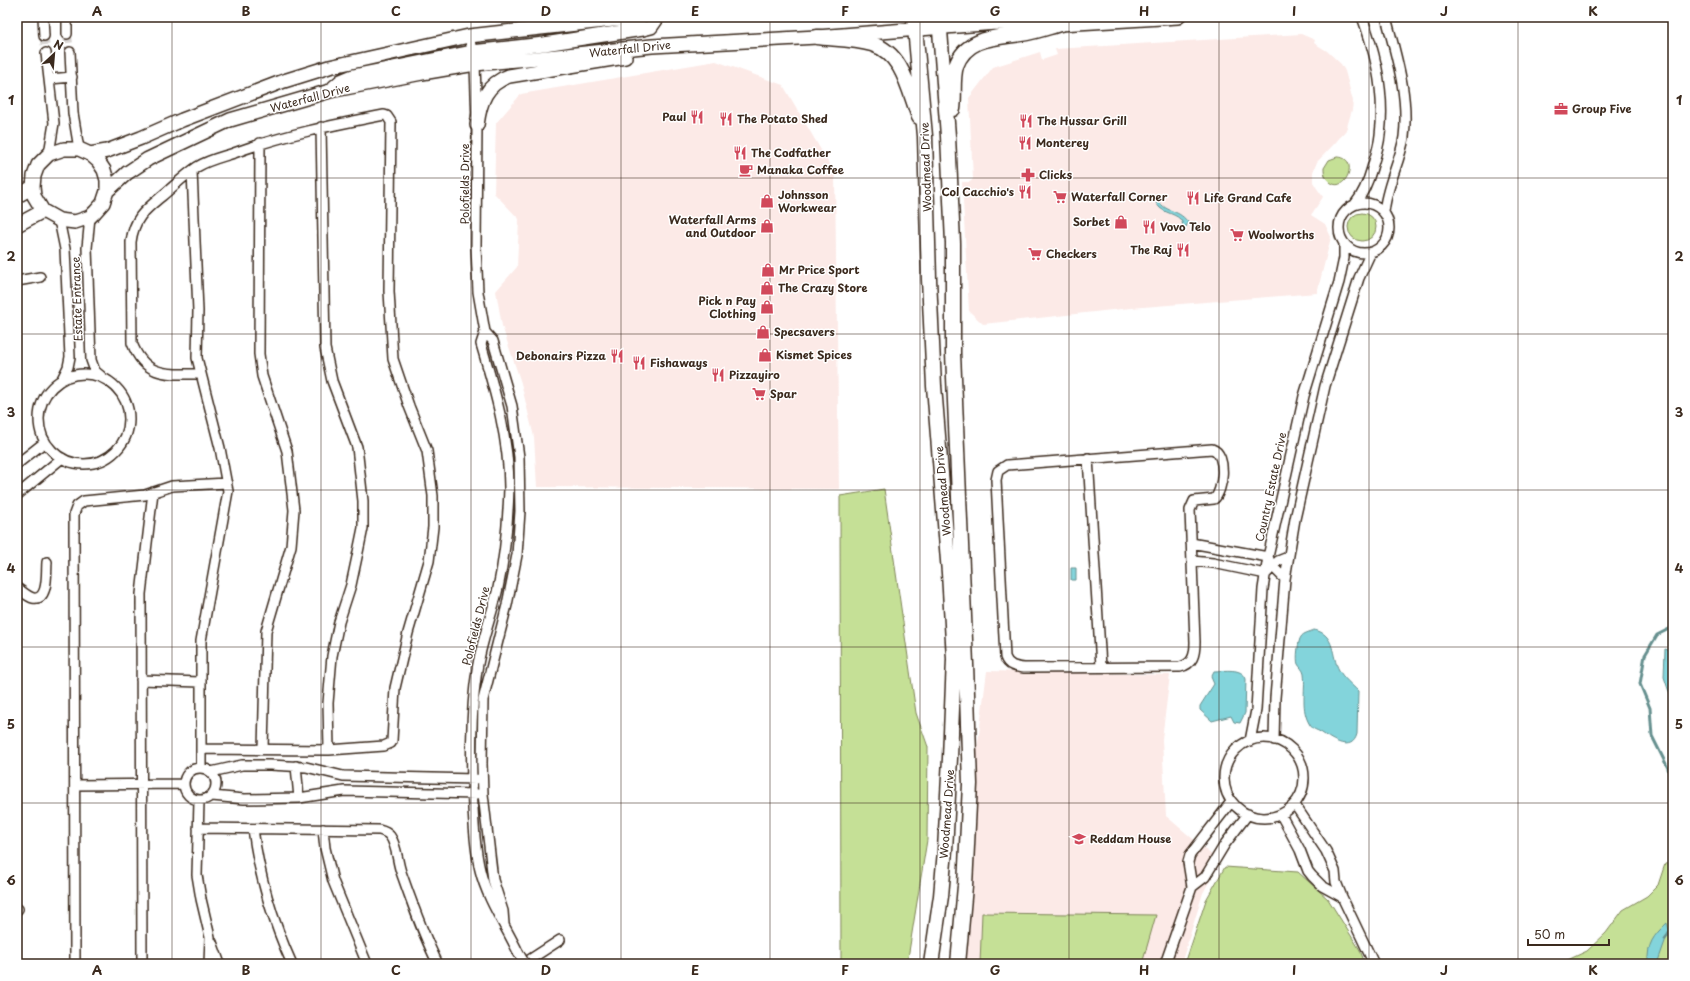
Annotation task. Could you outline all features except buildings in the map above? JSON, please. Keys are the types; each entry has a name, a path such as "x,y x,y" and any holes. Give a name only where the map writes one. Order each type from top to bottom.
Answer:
{"main road":[{"name":"Waterfall Drive","path":"84,152 112,149 284,80 380,54 469,36 640,17"},
{"path":"474,58 629,32 651,27 658,17"},
{"name":"Waterfall Drive","path":"107,191 127,173 148,159 230,120 330,91 474,58 538,58 652,46 817,37 915,24 1060,24 1178,17"},
{"name":"Woodmead Drive","path":"939,23 948,136 953,243 953,361 970,784 966,886 958,964"},
{"name":"Woodmead Drive","path":"915,24 926,136 929,279 934,386 949,566 954,660 945,850 941,896 931,964"},
{"path":"948,136 954,102 956,66 968,47 976,42 996,36 1027,33 1060,24"},
{"path":"817,37 863,41 874,44 891,55 901,68 926,136"},
{"path":"477,125 482,103 492,85 499,80 509,76 636,54 643,52 652,46"},
{"path":"64,148 84,152 98,161 104,170 107,180 107,191 103,203 90,217 75,222 59,220 44,211 38,204 33,187 34,176 38,165 49,154 64,148"},
{"path":"17,196 33,187"},
{"path":"17,225 44,211"}],"street":[{"path":"43,17 44,36"},
{"path":"67,17 67,34"},
{"path":"1355,204 1366,188 1376,156 1380,137 1382,111 1381,96 1369,35 1362,17"},
{"path":"1384,213 1386,198 1404,138 1405,114 1403,81 1386,17"},
{"name":"Polofields Drive","path":"469,36 474,58 477,125 476,247 478,292 485,332 482,344 505,434 509,487 506,532 498,587 477,669 472,714 472,779 475,832 480,870 496,913 504,924 524,964"},
{"path":"70,52 73,113 84,152"},
{"path":"46,53 54,123 49,154"},
{"path":"50,79 72,77"},
{"path":"201,374 160,373 150,368 136,352 132,343 131,242 132,230 136,220 192,171 204,163 260,143 321,127 384,115 387,116 391,122 389,291 393,359 409,406 427,451 433,496 433,527 429,561 408,633 395,688 392,741 384,746 329,750 201,749"},
{"path":"321,127 325,348 332,381 357,447 363,501 363,528 351,585 339,622 332,656 328,702 329,750"},
{"path":"260,143 259,354 262,376 287,451 294,510 291,546 266,631 263,749"},
{"path":"192,171 198,311 197,358 220,448 228,491 202,641 200,682 201,768"},
{"path":"1363,202 1378,207 1384,213 1389,226 1389,233 1383,245 1371,252 1356,252 1344,244 1339,234 1339,221 1346,209 1355,204 1363,202"},
{"name":"Estate Entrance","path":"90,217 87,248 91,360 95,371 101,376"},
{"name":"Estate Entrance","path":"59,220 65,249 70,357 68,367 62,379"},
{"name":"Country Estate Drive","path":"1250,741 1256,710 1263,589 1304,396 1342,269 1344,244"},
{"path":"1274,740 1275,698 1288,557 1325,386 1362,269 1371,252"},
{"path":"17,281 40,276"},
{"name":"Polofields Drive","path":"485,332 493,341 512,406 519,457 520,510 517,554 508,598 483,700 483,794 493,880 503,911 504,924"},
{"path":"83,373 101,376 116,387 124,397 129,409 130,422 127,435 111,456 100,462 87,464 74,463 62,458 52,451 45,442 41,433 39,412 47,393 62,379 83,373"},
{"path":"17,464 45,442"},
{"path":"1212,449 1216,450 1222,460 1222,474 1219,494 1214,499 1194,501 1191,504 1190,510 1195,642 1192,661 1189,664 1180,667 1101,666 1024,668 1010,664 1005,657 996,475 1002,467 1007,465 1088,458 1212,449"},
{"path":"17,495 62,458"},
{"path":"1088,458 1101,666"},
{"path":"75,964 74,514 77,506 84,501 136,496 172,486 227,483"},
{"path":"142,964 141,594 153,492"},
{"path":"1191,543 1270,561 1278,561 1288,557"},
{"path":"1192,561 1213,563 1266,574"},
{"path":"1270,561 1285,579"},
{"path":"17,588 32,598 42,596 45,591 46,562"},
{"path":"141,680 200,682"},
{"path":"1261,739 1274,740 1290,747 1300,759 1305,775 1303,792 1295,805 1281,815 1264,818 1248,814 1239,810 1231,802 1226,791 1224,779 1225,767 1231,756 1240,747 1250,741 1261,739"},
{"path":"211,772 216,781 215,791 212,796 208,799 199,801 191,798 187,794 184,784 187,774 191,770 201,768 211,772 242,765 306,767 342,776 482,779"},
{"path":"296,766 299,798"},
{"path":"342,776 344,791"},
{"path":"75,784 184,784"},
{"path":"212,796 244,798 299,798 344,791 483,794"},
{"path":"199,801 197,875 210,937 220,964"},
{"path":"1166,964 1192,887 1188,862 1190,855 1231,802"},
{"path":"1295,805 1326,851 1335,871 1336,882 1342,897 1374,964"},
{"path":"1192,887 1205,878 1225,844 1248,814"},
{"path":"1281,815 1300,850 1308,871 1330,892 1342,897"},
{"path":"198,828 379,830 390,836 427,942 438,964"},
{"path":"253,829 263,880 278,928 292,964"},
{"path":"323,830 325,848 333,881 367,964"},
{"path":"209,964 210,937"},
{"path":"524,964 560,940"}],"shaded area":[{"name":"Waterfall Corner","path":"1301,34 1315,40 1314,43 1327,51 1341,64 1345,71 1353,101 1346,130 1317,162 1313,172 1313,182 1323,197 1311,215 1325,224 1331,237 1317,293 1131,308 983,324 969,311 962,182 970,182 973,179 969,98 993,67 1040,52 1042,60 1057,55 1055,49"},
{"path":"716,61 783,85 835,174 839,489 537,487 534,437 521,383 502,326 496,291 517,267 519,219 494,193 496,123 521,94"},
{"name":"Reddam House","path":"987,671 1170,675 1162,739 1166,816 1220,862 1203,893 1181,964 950,964"}],"green space":[{"path":"1337,157 1344,159 1348,163 1349,168 1345,180 1341,184 1336,185 1327,179 1324,168 1329,160"},
{"path":"1362,213 1372,217 1376,227 1372,237 1362,241 1352,237 1348,227 1352,217"},
{"path":"884,489 916,713 928,747 927,840 907,964 841,964 840,496"},
{"path":"1673,862 1673,964 1559,964 1587,951 1606,933 1623,910 1647,896 1658,885 1665,864"},
{"path":"1225,867 1298,872 1328,899 1360,950 1365,964 1185,964 1206,900"},
{"path":"982,913 1156,915 1142,964 980,964"}],"water":[{"path":"1153,197 1156,197 1167,209 1184,217 1188,222 1186,227 1183,226 1180,219 1160,208"},
{"path":"1071,568 1076,568 1076,580 1071,580"},
{"path":"1314,630 1321,632 1326,636 1332,646 1339,670 1345,679 1358,691 1357,734 1351,743 1341,743 1313,728 1310,725 1305,713 1304,674 1298,664 1297,659 1300,639 1305,634"},
{"path":"1665,649 1673,651 1673,704 1664,677"},
{"path":"1214,671 1237,671 1244,675 1246,679 1245,713 1240,723 1234,722 1231,716 1212,721 1200,710 1200,706 1214,684 1211,677"},
{"path":"1667,923 1669,930 1657,964 1648,964 1649,951 1652,941"}],"waterway":[{"path":"1673,627 1657,635 1645,655 1640,684 1650,708 1652,736 1668,768 1673,793"},
{"path":"1665,939 1673,929"}],"tunnel":[{"path":"67,34 70,52"},
{"path":"44,36 46,53"}],"place":[{"name":"Group Five","path":"1561,109"},
{"name":"Paul","path":"697,117"},
{"name":"The Potato Shed","path":"726,119"},
{"name":"The Hussar Grill","path":"1026,121"},
{"name":"Monterey","path":"1025,143"},
{"name":"The Codfather","path":"740,153"},
{"name":"Manaka Coffee","path":"746,170"},
{"name":"Clicks","path":"1028,175"},
{"name":"Col Cacchio's","path":"1025,192"},
{"name":"Waterfall Corner","path":"1060,197"},
{"name":"Life Grand Cafe","path":"1193,198"},
{"name":"Johnsson Workwear","path":"767,201"},
{"name":"Sorbet","path":"1121,222"},
{"name":"Waterfall Arms and Outdoor","path":"767,226"},
{"name":"Vovo Telo","path":"1149,227"},
{"name":"Woolworths","path":"1237,235"},
{"name":"The Raj","path":"1183,250"},
{"name":"Checkers","path":"1035,254"},
{"name":"Mr Price Sport","path":"768,270"},
{"name":"The Crazy Store","path":"767,288"},
{"name":"Pick n Pay Clothing","path":"767,307"},
{"name":"Specsavers","path":"763,332"},
{"name":"Kismet Spices","path":"765,355"},
{"name":"Debonairs Pizza","path":"617,356"},
{"name":"Fishaways","path":"639,363"},
{"name":"Pizzayiro","path":"718,375"},
{"name":"Spar","path":"759,394"},
{"name":"Reddam House","path":"1079,839"}]}
